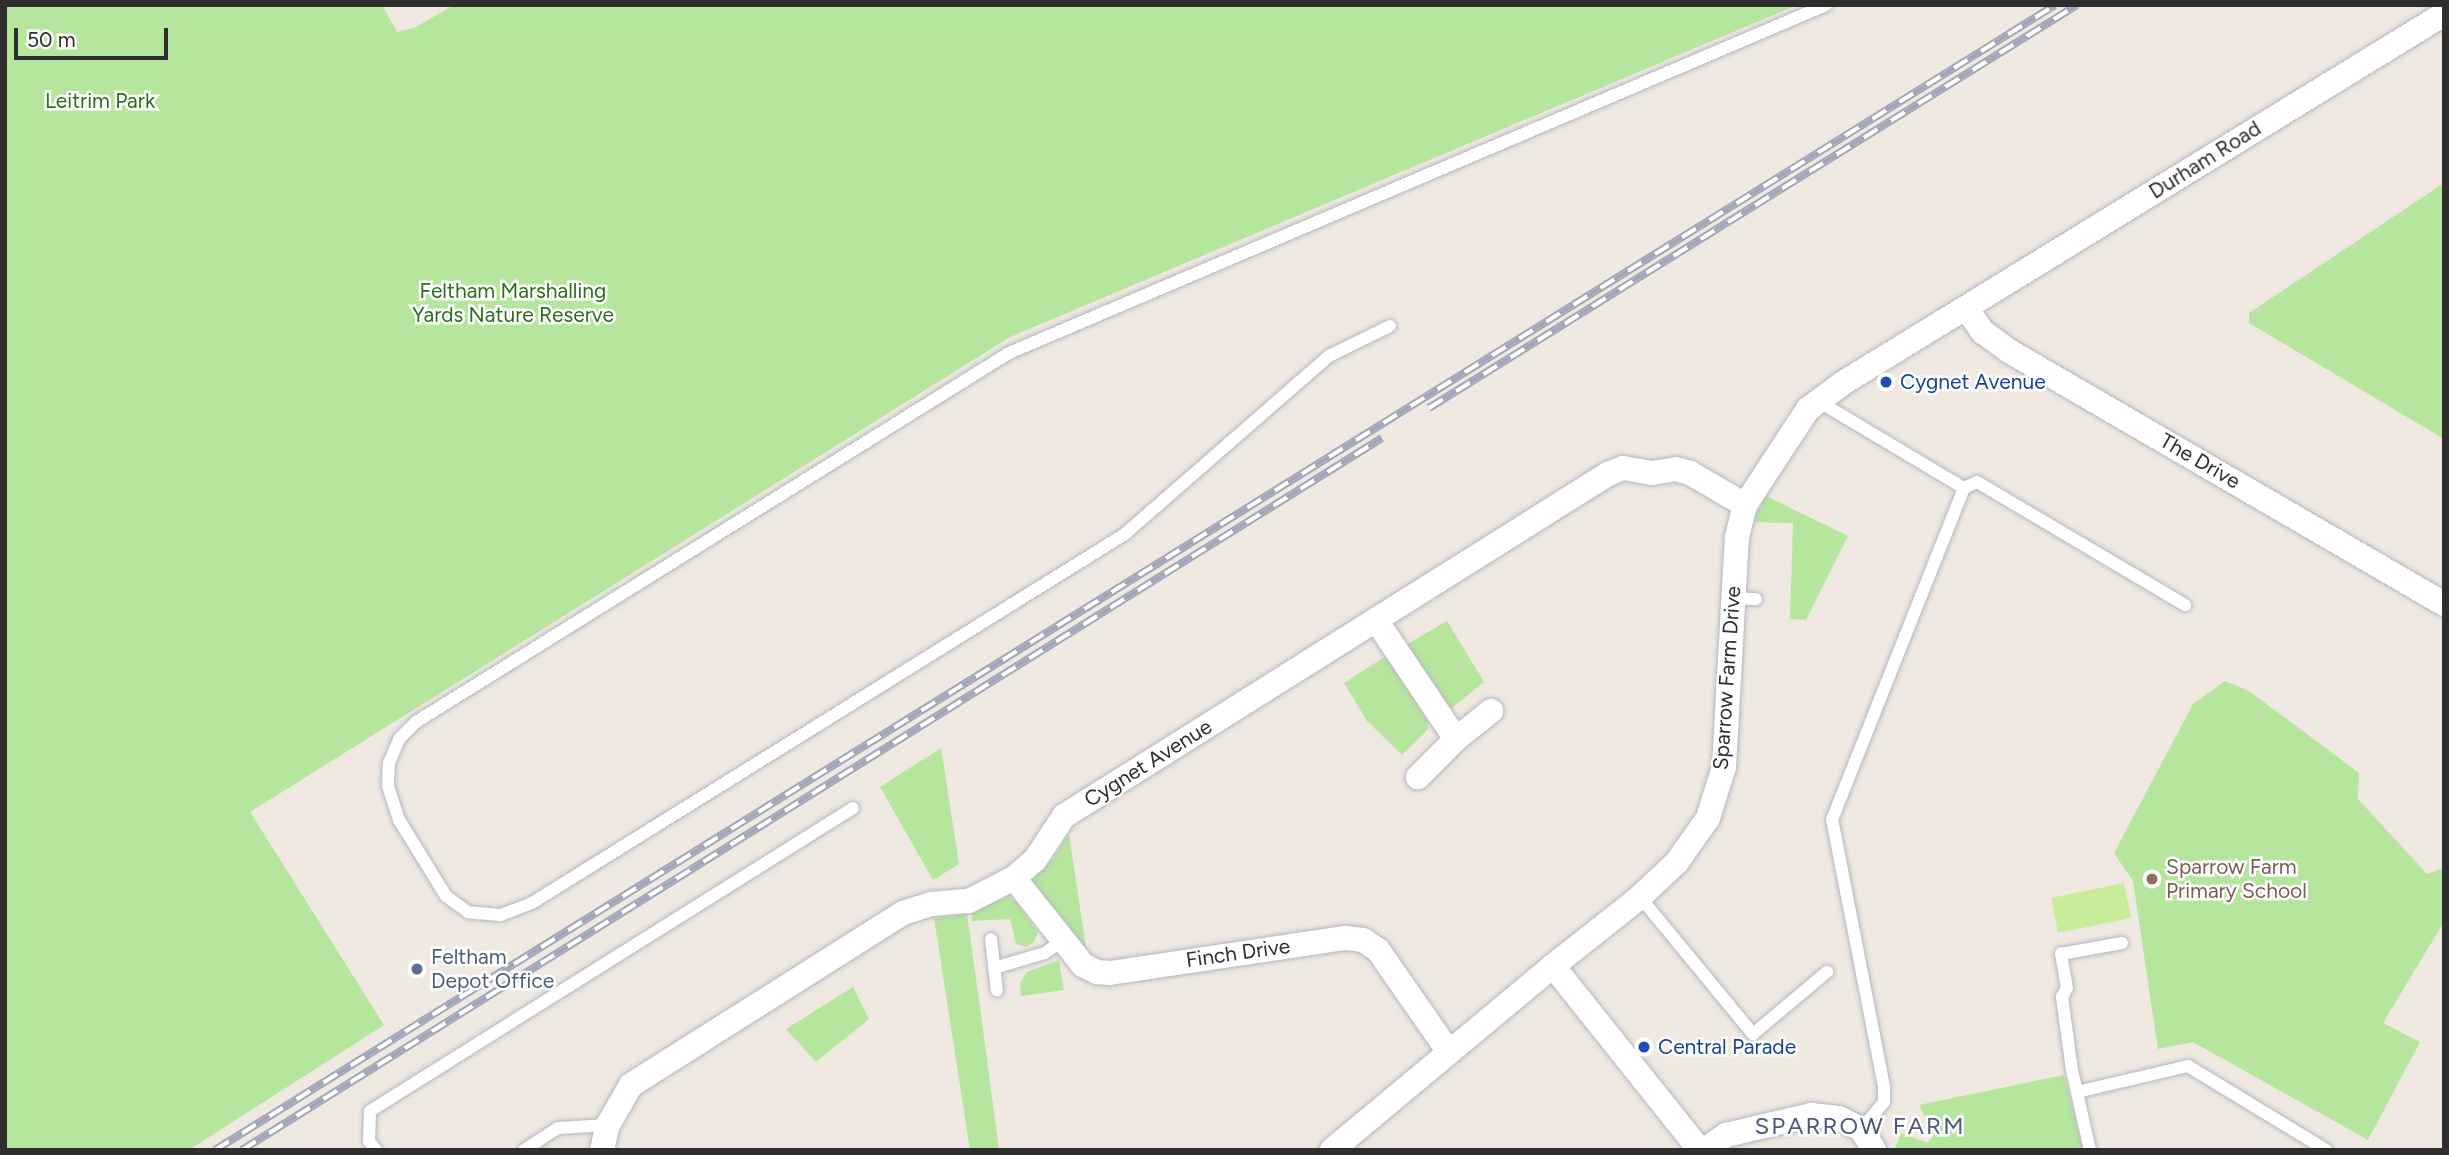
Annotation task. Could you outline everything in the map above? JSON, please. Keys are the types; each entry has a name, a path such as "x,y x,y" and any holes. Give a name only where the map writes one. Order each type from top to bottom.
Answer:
{"street":[{"name":"Durham Road","path":"1966,308 2444,14"},
{"name":"Sparrow Farm Drive","path":"1332,1150 1640,897 1677,862 1709,818 1724,767 1745,598 1737,537 1745,505 1798,420 1818,401 1966,308"},
{"name":"The Drive","path":"1966,308 1983,332 2009,351 2444,604"},
{"name":"Cygnet Avenue","path":"602,1150 608,1125 631,1085 903,913 931,904 969,901 1014,878 1035,860 1065,816 1608,474 1623,468 1652,473 1676,469 1690,473 1745,505"},
{"path":"1376,620 1456,739"},
{"path":"1418,777 1456,739 1491,711"},
{"name":"Finch Drive","path":"1014,878 1083,965 1097,972 1110,973 1345,938 1363,940 1378,950 1449,1052"},
{"path":"1553,966 1702,1150 1726,1135 1811,1115 1839,1118 1867,1139"}],"lane":[{"path":"1390,326 1329,356 1125,534 532,903 500,915 468,912 446,896 399,820 388,786 389,763 399,739 416,722 1009,353 1826,5"},
{"path":"1818,401 1964,488"},
{"path":"1867,1139 1884,1102 1884,1087 1832,819 1964,488 1977,482 2185,605"},
{"path":"376,1150 369,1141 370,1111 853,808"},
{"path":"1640,897 1753,1034 1827,972"},
{"path":"991,939 997,991"},
{"path":"995,968 1045,953 1063,940"},
{"path":"2090,1150 2077,1092 2062,997 2067,988 2061,954 2122,943"},
{"path":"2077,1092 2188,1066 2326,1150"},
{"path":"524,1150 558,1128 608,1125"}],"green space":[{"name":"Feltham Marshalling Yards Nature Reserve","path":"5,5 382,5 397,32 414,28 454,5 1797,5 1010,337 250,812 384,1025 189,1150 5,1150"},
{"path":"2444,183 2444,439 2249,323 2249,313"},
{"path":"1766,496 1848,536 1806,620 1790,619 1793,523 1752,522"},
{"path":"1447,621 1484,682 1452,708 1442,706 1404,646"},
{"path":"1386,656 1428,721 1428,729 1402,755 1367,721 1344,683"},
{"path":"2225,681 2249,691 2359,773 2358,799 2427,874 2444,868 2444,922 2383,1023 2420,1042 2368,1140 2193,1042 2158,1049 2133,881 2114,853 2193,704"},
{"path":"941,748 959,864 933,880 880,787"},
{"path":"1069,834 1086,948 1033,882 1036,874 1053,859"},
{"path":"2124,883 2131,918 2058,933 2051,898"},
{"path":"1008,897 1015,901 1038,932 1034,942 1026,947 1016,944 1010,919 972,921 972,911"},
{"path":"967,914 999,1150 970,1150 934,918"},
{"path":"1059,960 1064,990 1021,996 1020,983 1027,972"},
{"path":"853,987 869,1019 816,1062 786,1029"},
{"path":"2064,1075 2083,1150 1894,1150 1901,1133 1928,1143 1934,1134 1919,1105"}],"railway":[{"path":"215,1150 2055,5"},
{"path":"1429,408 2077,5"},
{"path":"242,1150 1382,438"}],"place":[{"name":"Cygnet Avenue","path":"1886,382"},
{"name":"Sparrow Farm Primary School","path":"2152,879"},
{"name":"Feltham Depot Office","path":"417,969"},
{"name":"Central Parade","path":"1644,1047"}],"district":[{"name":"SPARROW FARM","path":"1860,1126"}],"park label":[{"name":"Leitrim Park","path":"100,101"}]}
